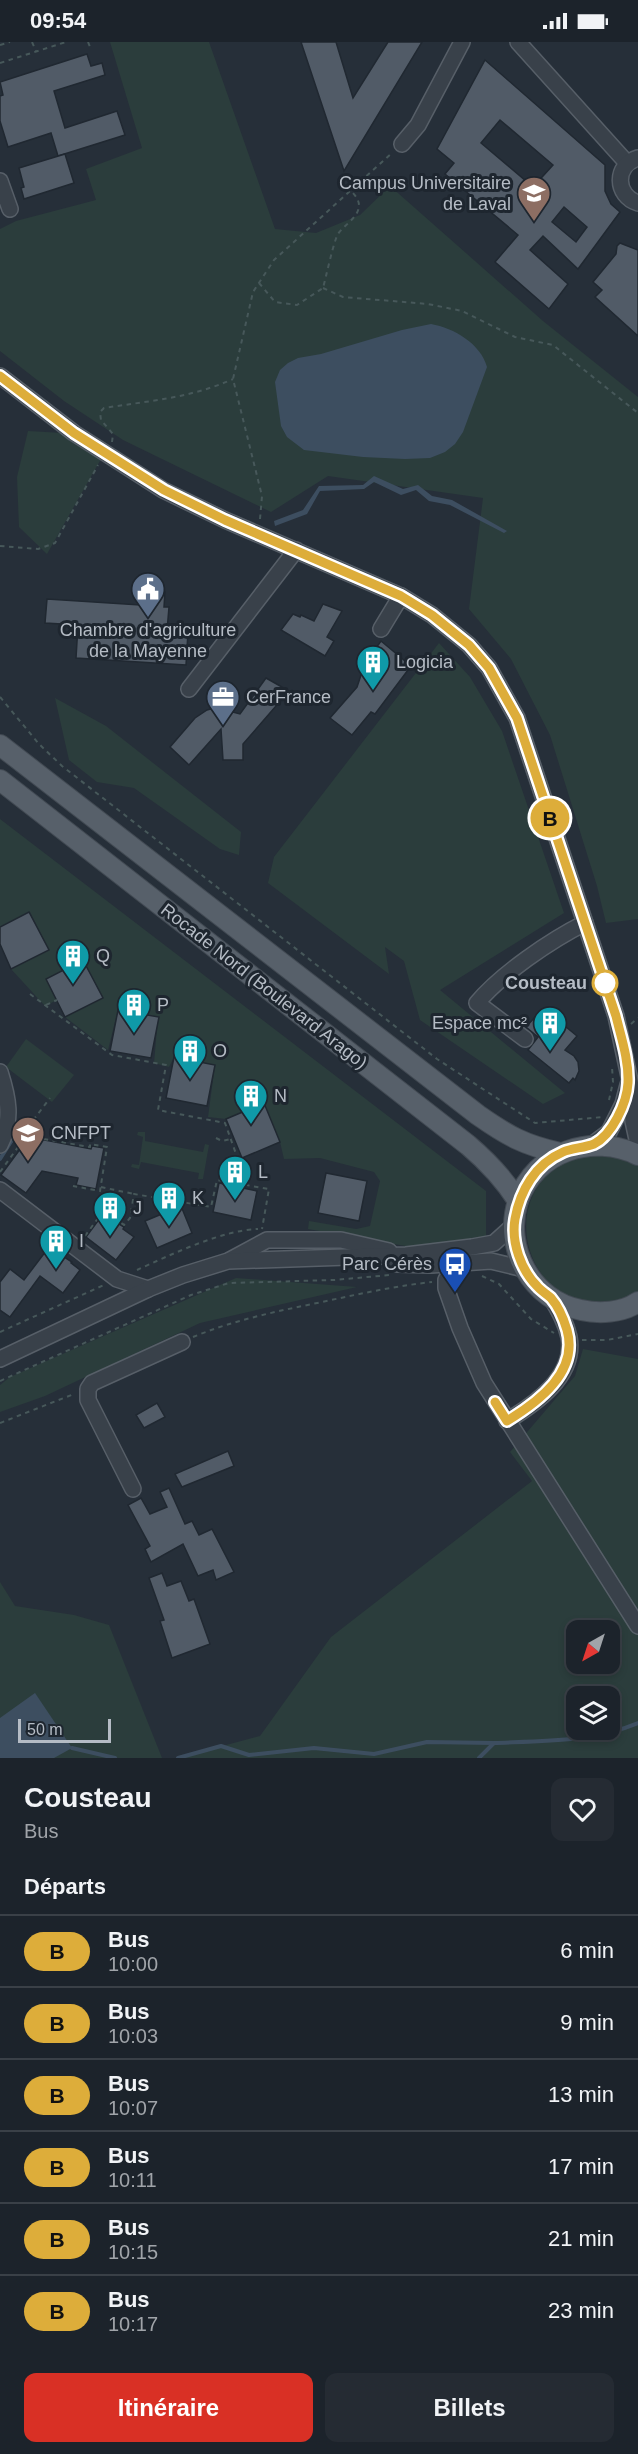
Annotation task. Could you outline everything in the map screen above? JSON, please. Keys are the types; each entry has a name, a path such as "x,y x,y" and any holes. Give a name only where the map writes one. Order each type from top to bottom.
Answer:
{"main road":[{"path":"0,745 478,1115 512,1138 531,1146 560,1153"},
{"name":"Rocade Nord (Boulevard Arago)","path":"0,780 468,1145 492,1166 507,1183 518,1201"},
{"path":"636,1304 613,1312 592,1313 571,1308 552,1299 536,1286 524,1269 516,1248 514,1225 518,1201 528,1182 542,1166 560,1153 593,1144 610,1145 638,1155"}],"street":[{"path":"402,144 418,125 462,42"},
{"path":"518,42 633,160 621,174 620,186 627,197 638,203"},
{"path":"0,181 10,209"},
{"path":"0,376 74,433 109,447 164,490 401,596 432,615 469,645 489,668 517,718 616,1016 619,1062 628,1084 610,1118 609,1132 593,1144"},
{"path":"189,689 296,550"},
{"path":"381,629 401,596"},
{"path":"525,1039 477,1003 490,987 507,974 585,923"},
{"path":"619,1062 633,1095 633,1121 638,1144"},
{"path":"0,1072 9,1112 0,1145"},
{"path":"0,1190 117,1279 148,1289"},
{"path":"228,1261 406,1255 494,1243 514,1225"},
{"path":"0,1359 148,1289 228,1261 267,1240 341,1239 406,1255"},
{"path":"307,1259 431,1265 491,1261 524,1269"},
{"path":"456,1264 446,1280 446,1288 460,1328 484,1383 638,1626"},
{"path":"507,1421 530,1407 558,1378 569,1354 570,1339 565,1322 552,1299"},
{"path":"133,1489 88,1400 88,1389 92,1383 182,1342"}],"path":[{"path":"0,45 10,42"},
{"path":"32,42 36,52"},
{"path":"0,63 66,42"},
{"path":"88,42 90,47"},
{"path":"256,533 262,496 233,379 253,292 274,260 402,144"},
{"path":"259,283 275,302 297,305 322,288 338,234 353,220 358,206 357,197 351,191"},
{"path":"322,288 343,297 428,304 462,311 515,337 553,345 638,413"},
{"path":"0,546 38,549 55,543 109,447 112,434 101,420 100,412 104,408 176,398 213,388 233,379"},
{"path":"103,437 109,447"},
{"path":"0,697 39,744 62,766 437,1059 535,1123 610,1118 613,1082 619,1062"},
{"path":"30,994 112,1055 166,1065 158,1110 225,1123 241,1168 238,1184"},
{"path":"45,1006 57,1000"},
{"path":"631,1024 638,1018"},
{"path":"0,1172 50,1098"},
{"path":"26,1136 90,1147 90,1144 107,1147 99,1191 73,1186"},
{"path":"216,1138 222,1141 231,1139"},
{"path":"100,1187 211,1208 217,1180 269,1189 262,1229"},
{"path":"76,1248 104,1210 124,1225 130,1218 134,1194"},
{"path":"155,1197 162,1211"},
{"path":"0,1381 191,1295 229,1283 334,1280 398,1274"},
{"path":"427,1276 446,1280"},
{"path":"476,1277 482,1276 499,1284 531,1319 549,1331 570,1339 607,1340 638,1334"},
{"path":"182,1342 220,1326 265,1314 406,1284 446,1280"},
{"path":"0,1423 88,1389"}],"shaded area":[{"path":"110,42 209,42 275,229 316,233 360,215 390,186 543,321 638,397 638,919 606,923 597,886 550,735 511,659 469,609 483,498 328,476 271,512 123,440 64,401 0,351 0,229 16,221 96,200 86,169 142,148"},
{"path":"28,431 63,433 101,459 47,554 19,527 17,477"},
{"path":"439,643 470,677 502,731 564,913 440,990 565,1093 543,1104 420,1020 404,961 385,947 389,974 268,883 274,857"},
{"path":"55,698 106,726 241,832 239,855 220,849 134,788 97,782 69,760"},
{"path":"0,819 486,1191 486,1240 411,1247 308,1229 309,1221 356,1229 370,1226 380,1181 374,1172 320,1158 284,1159 280,1142 264,1103 226,1119 208,1117 215,1065 174,1057 169,1067 154,1063 158,1017 118,1010 108,1050 65,1017 103,997 83,960 46,979 57,1000 45,1006 11,969 49,950 30,912 0,927"},
{"path":"26,1039 74,1075 52,1102 6,1067"},
{"path":"138,1132 145,1132 145,1141 203,1152 205,1144 209,1145 203,1179 198,1179 199,1173 141,1162 139,1169 131,1167 132,1164 139,1165 143,1137 137,1135"},
{"path":"610,1155 638,1166 638,1292 617,1301 585,1302 559,1291 540,1271 529,1246 527,1219 534,1193 552,1171 582,1156"},
{"path":"236,1278 357,1287 200,1323 45,1396 0,1412 0,1385 10,1377"},
{"path":"583,1349 638,1359 638,1758 178,1758 260,1736 331,1637 532,1481 510,1452 575,1376"},
{"path":"0,1582 15,1606 74,1615 109,1625 162,1758 0,1758"}],"water":[{"path":"431,324 449,329 473,344 487,367 463,432 455,444 445,452 430,458 363,457 304,450 287,437 281,426 275,382 280,370 288,363 298,358 321,354 402,330"},
{"path":"374,476 403,489 418,485 432,496 452,500 507,531 504,533 450,505 429,501 416,490 401,495 374,482 364,489 320,491 307,514 275,526 274,521 303,510 319,486 363,485"},
{"path":"35,1693 72,1748 54,1758 0,1758 0,1718"}],"building":[{"path":"301,42 336,42 353,98 388,42 422,42 344,171"},
{"path":"87,54 91,66 102,63 105,75 54,91 65,128 117,111 125,135 58,156 51,133 8,147 0,121 0,96 3,95 0,82"},
{"path":"485,60 605,165 605,191 611,204 620,212 578,269 543,236 530,250 568,284 549,309 495,262 518,235 445,174 454,163 437,149","holes":["500,120 553,165 533,187 481,143","564,207 587,227 576,242 552,222"]},
{"path":"65,154 74,183 24,199 21,188 24,187 19,168"},
{"path":"620,243 638,250 638,336 595,297 602,290 593,282 616,254"},
{"path":"141,590 165,592 164,607 169,607 167,631 188,632 186,665 76,658 78,625 45,623 47,599 140,605"},
{"path":"323,604 342,611 327,637 334,641 325,656 281,630 293,614 314,621"},
{"name":"Logicia","path":"381,641 411,666 375,714 371,712 352,735 330,718 357,687 365,663"},
{"name":"CerFrance","path":"266,678 289,691 243,744 243,760 223,760 221,729 189,765 170,747 195,718 207,710 214,708 215,712 225,710 240,714"},
{"path":"29,912 49,950 11,969 0,944 0,927"},
{"name":"Q","path":"83,960 103,998 65,1017 46,979"},
{"name":"P","path":"118,1010 159,1017 151,1058 110,1051"},
{"name":"Espace mc²","path":"535,1017 547,1026 554,1017 577,1036 565,1050 578,1062 579,1071 575,1080 573,1078 569,1083 528,1050 538,1037 526,1027"},
{"name":"O","path":"174,1057 215,1065 207,1106 166,1098"},
{"name":"N","path":"264,1103 280,1142 242,1158 226,1119"},
{"path":"29,1137 91,1149 92,1146 104,1148 96,1189 76,1185 78,1178 42,1171 26,1193 1,1175"},
{"path":"326,1173 367,1181 359,1221 318,1213"},
{"name":"L","path":"219,1183 257,1191 251,1220 213,1212"},
{"name":"K","path":"181,1206 192,1233 157,1248 145,1221"},
{"name":"J","path":"103,1214 124,1227 123,1229 134,1237 116,1260 86,1237"},
{"path":"49,1247 80,1270 63,1293 40,1276 10,1317 0,1310 0,1282 10,1269 24,1280"},
{"path":"157,1403 165,1417 144,1428 136,1415"},
{"path":"228,1451 234,1466 182,1487 175,1474"},
{"path":"169,1488 185,1524 192,1521 199,1535 212,1529 234,1572 216,1580 213,1570 198,1576 183,1544 151,1562 145,1549 150,1546 128,1505 141,1498 150,1514 167,1507 160,1492"},
{"path":"162,1573 167,1586 181,1581 189,1601 194,1599 210,1644 172,1658 160,1621 164,1620 149,1578"}],"waterway":[{"path":"0,1159 17,1132"},
{"path":"479,1758 494,1743 586,1737 638,1723"},
{"path":"178,1758 221,1746 249,1755 314,1748 374,1754 427,1742 494,1743"},
{"path":"72,1748 115,1758"}],"bus line":[{"name":"B","path":"0,376 74,433 164,490 225,520 401,596 432,615 469,645 489,668 517,718 616,1016 628,1084 609,1132 593,1144 560,1153 542,1166 528,1182 518,1201 514,1225 516,1248 524,1269 536,1286 552,1299 565,1322 570,1339 569,1354 558,1378 530,1407 507,1421 495,1402"}],"place":[{"name":"Campus Universitaire de Laval","path":"534,222"},
{"name":"Chambre d'agriculture de la Mayenne","path":"148,618"},
{"name":"Logicia","path":"373,691"},
{"name":"CerFrance","path":"223,726"},
{"name":"Cousteau","path":"605,983"},
{"name":"Q","path":"73,985"},
{"name":"P","path":"134,1034"},
{"name":"Espace mc²","path":"550,1052"},
{"name":"O","path":"190,1080"},
{"name":"N","path":"251,1125"},
{"name":"CNFPT","path":"28,1162"},
{"name":"L","path":"235,1201"},
{"name":"K","path":"169,1227"},
{"name":"J","path":"110,1237"},
{"name":"I","path":"56,1270"},
{"name":"Parc Cérès","path":"455,1293"}]}
